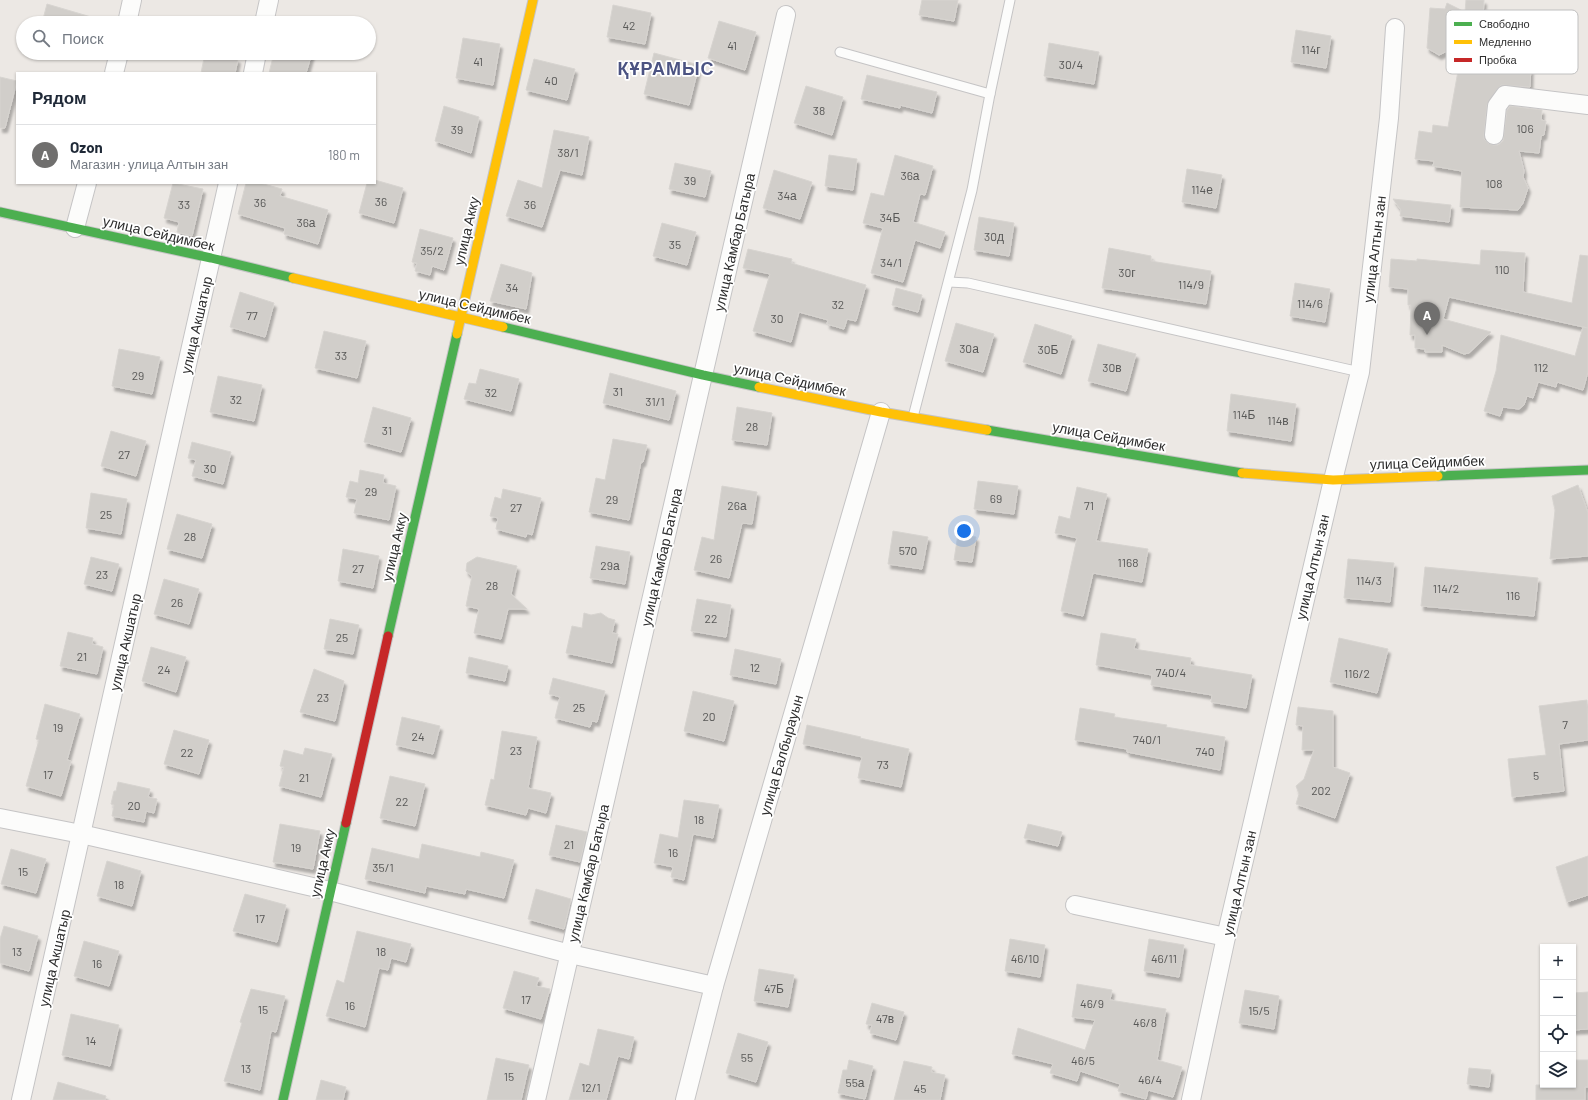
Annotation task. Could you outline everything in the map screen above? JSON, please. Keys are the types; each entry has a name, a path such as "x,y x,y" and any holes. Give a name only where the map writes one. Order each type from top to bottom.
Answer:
{"street":[{"path":"129,16 132,0"},
{"path":"266,16 269,0"},
{"name":"улица Акку","path":"283,1100 533,0"},
{"name":"улица Камбар Батыра","path":"536,1100 786,14"},
{"name":"улица Алтын зан","path":"1191,1100 1226,937 1333,480 1360,372 1389,118 1395,28"},
{"path":"114,72 117,60"},
{"path":"252,72 255,60"},
{"path":"1494,135 1497,106 1505,95 1588,105"},
{"path":"75,228 87,184"},
{"name":"улица Акшатыр","path":"21,1100 228,184"},
{"name":"улица Сейдимбек","path":"0,212 211,258 461,316 703,375 881,412 1249,474 1333,480 1588,470"},
{"name":"улица Балбырауын","path":"685,1100 714,986 881,412"},
{"path":"0,818 81,834 330,891 570,954 714,986"},
{"path":"1075,905 1226,937"}],"lane":[{"path":"913,417 972,190 1010,0"},
{"path":"840,52 990,94"},
{"path":"949,282 968,283 1360,372"}],"building":[{"path":"922,0 958,0 954,21 919,15"},
{"path":"1466,0 1484,0 1483,10 1465,10"},
{"path":"1447,3 1461,10 1446,10 1446,52 1439,55 1427,48 1430,8 1445,9"},
{"path":"47,4 88,16 44,16"},
{"path":"613,5 651,13 645,44 607,37"},
{"path":"719,21 756,32 745,70 708,58"},
{"path":"1296,30 1331,36 1326,68 1291,62"},
{"path":"463,38 500,44 493,85 456,78"},
{"path":"1049,43 1099,52 1094,84 1044,76"},
{"path":"654,53 699,65 689,105 644,94"},
{"path":"534,59 575,69 567,100 526,90"},
{"path":"204,60 238,60 235,72 201,72"},
{"path":"272,60 310,60 306,72 269,72"},
{"path":"1457,74 1531,74 1530,87 1501,85 1497,89 1487,105 1484,134 1484,139 1493,145 1498,145 1503,141 1507,110 1510,106 1542,110 1541,120 1546,121 1544,135 1541,136 1539,153 1519,151 1524,171 1523,177 1528,188 1523,203 1518,210 1460,207 1462,171 1433,166 1434,161 1415,159 1419,131 1432,133 1433,125 1448,127"},
{"path":"867,75 937,92 932,113 900,105 900,108 861,99"},
{"path":"0,77 16,81 16,85 5,128 0,128"},
{"path":"806,86 843,97 832,135 794,123"},
{"path":"444,106 479,117 471,153 435,141"},
{"path":"554,130 589,137 582,175 560,170 542,227 506,216 518,180 542,188"},
{"path":"829,155 857,159 853,190 825,186"},
{"path":"895,155 933,166 925,195 920,194 913,222 945,232 940,248 915,240 903,282 871,273 883,228 863,223 871,193 884,196"},
{"path":"675,163 711,171 705,197 669,189"},
{"path":"1187,169 1222,175 1216,208 1182,202"},
{"path":"774,170 812,182 800,219 763,208"},
{"path":"376,180 403,188 394,223 359,213 367,184 376,184"},
{"path":"173,184 203,189 192,236 177,232 179,222 164,218"},
{"path":"246,184 264,184 282,189 280,196 328,210 318,244 284,234 285,228 238,214"},
{"path":"1393,199 1451,205 1449,222 1400,216 1401,210"},
{"path":"979,217 1014,223 1009,256 974,250"},
{"path":"662,223 696,232 687,265 653,256"},
{"path":"420,229 453,238 444,270 432,266 430,275 415,271 417,263 412,262"},
{"path":"1109,248 1151,256 1151,261 1211,271 1206,304 1102,288"},
{"path":"748,249 792,259 791,263 866,285 856,321 847,319 844,329 827,324 828,320 799,312 791,342 753,331 770,274 743,268"},
{"path":"1481,250 1525,253 1523,292 1572,303 1580,255 1588,256 1588,328 1449,297 1443,319 1491,332 1469,353 1464,354 1442,345 1442,352 1425,352 1425,349 1415,348 1415,335 1410,335 1411,305 1408,305 1408,289 1389,287 1391,259 1417,261 1417,259 1480,265"},
{"path":"501,264 532,273 526,309 490,301"},
{"path":"1295,283 1330,289 1325,322 1290,316"},
{"path":"896,288 922,295 918,312 892,305"},
{"path":"240,292 274,303 265,337 230,327"},
{"path":"956,323 994,334 983,372 945,361"},
{"path":"1035,324 1072,336 1061,374 1023,362"},
{"path":"1583,327 1588,328 1588,372 1583,390 1557,382 1556,387 1538,382 1533,398 1527,396 1524,405 1519,409 1503,407 1500,416 1484,411 1496,371 1501,335 1575,356"},
{"path":"324,331 366,341 357,378 315,368"},
{"path":"1098,344 1136,354 1126,391 1088,381"},
{"path":"119,349 160,357 152,394 112,386"},
{"path":"480,369 519,379 511,411 464,399 469,383 476,384"},
{"path":"610,373 676,391 669,420 603,403"},
{"path":"218,376 262,385 254,421 210,412"},
{"path":"1231,394 1296,404 1291,441 1227,431"},
{"path":"373,407 411,418 401,452 364,442"},
{"path":"737,407 772,413 767,445 732,440"},
{"path":"111,431 146,441 136,476 101,466"},
{"path":"613,439 647,445 643,462 641,462 629,520 589,512 596,478 605,480"},
{"path":"192,442 231,452 223,484 192,476 196,460 188,458"},
{"path":"360,470 384,475 383,483 396,486 389,520 354,513 357,499 346,497 350,481 358,483"},
{"path":"978,481 1018,486 1014,514 974,509"},
{"path":"1578,485 1588,513 1588,556 1550,559 1555,510 1552,496"},
{"path":"722,486 757,492 752,524 742,523 729,578 694,570 702,537 714,540"},
{"path":"1077,487 1107,494 1096,541 1148,549 1142,582 1093,573 1083,616 1061,611 1077,538 1055,533 1059,516 1070,519"},
{"path":"503,489 541,498 532,535 527,533 526,537 496,529 498,518 490,516 495,497 501,499"},
{"path":"91,493 127,499 121,534 86,528"},
{"path":"177,514 212,524 202,558 167,549"},
{"path":"893,531 928,537 922,569 888,564"},
{"path":"958,534 976,537 972,562 954,560"},
{"path":"596,546 630,552 625,584 590,578"},
{"path":"343,549 379,556 373,588 338,581"},
{"path":"91,557 119,564 112,591 84,584"},
{"path":"477,557 517,566 511,594 527,609 508,609 501,639 474,633 479,609 466,606 472,576 466,571 467,563"},
{"path":"1348,559 1394,563 1390,602 1344,598"},
{"path":"1425,567 1538,578 1534,616 1421,606"},
{"path":"164,579 199,589 189,624 154,614"},
{"path":"697,599 731,605 726,637 691,631"},
{"path":"584,613 591,615 601,613 608,618 615,620 612,633 618,634 612,663 566,653 572,626 582,628"},
{"path":"330,619 359,625 353,654 324,649"},
{"path":"68,632 93,638 92,644 103,647 97,674 60,666"},
{"path":"1101,633 1136,639 1134,649 1191,658 1190,665 1252,675 1246,708 1211,702 1212,695 1151,685 1152,675 1096,665"},
{"path":"1339,638 1388,649 1377,693 1330,682"},
{"path":"151,647 186,657 176,692 142,681"},
{"path":"735,649 781,659 776,684 730,675"},
{"path":"469,657 508,666 505,681 466,673"},
{"path":"314,669 344,681 335,721 300,712"},
{"path":"553,678 605,691 597,722 592,721 590,727 555,718 560,697 549,694"},
{"path":"693,691 734,701 724,741 684,731"},
{"path":"1587,700 1588,740 1559,744 1564,791 1512,797 1508,759 1546,755 1539,706"},
{"path":"45,704 80,714 67,760 71,761 61,796 26,786 39,740 36,739"},
{"path":"1298,707 1333,711 1333,767 1350,773 1335,818 1296,804 1299,794 1296,786 1304,779 1314,750 1302,750 1303,726 1296,725"},
{"path":"1080,708 1115,714 1114,717 1167,725 1166,727 1225,737 1220,770 1127,752 1127,749 1075,740"},
{"path":"402,717 440,726 433,754 396,745"},
{"path":"807,725 909,749 901,787 858,778 862,757 803,744"},
{"path":"174,730 209,740 199,774 164,764"},
{"path":"502,731 537,737 528,788 551,793 546,813 528,808 526,815 485,805 491,779 494,780"},
{"path":"305,748 332,754 321,797 279,786 284,767 280,766 284,750 303,755"},
{"path":"390,776 425,784 415,826 380,818"},
{"path":"118,782 150,789 148,797 157,799 154,813 146,811 144,822 112,816 114,805 111,804"},
{"path":"684,800 719,805 713,838 693,834 684,880 671,877 673,867 654,863 660,834 678,838"},
{"path":"280,824 320,831 313,869 273,862"},
{"path":"1028,824 1062,832 1058,846 1024,838"},
{"path":"556,825 587,832 580,862 549,855"},
{"path":"422,844 480,857 481,852 514,860 504,898 466,889 465,894 426,886 425,893 365,879 372,848 419,859"},
{"path":"11,849 46,859 36,893 1,884"},
{"path":"1588,856 1588,895 1567,902 1556,867"},
{"path":"107,861 141,871 132,906 97,896"},
{"path":"536,889 571,899 564,929 528,919"},
{"path":"245,894 286,905 277,942 233,931"},
{"path":"4,926 38,936 29,971 0,963 0,939"},
{"path":"357,931 411,944 406,962 391,958 388,970 379,968 365,1027 326,1016 337,980 344,983"},
{"path":"1010,939 1045,945 1040,977 1005,971"},
{"path":"1149,939 1184,945 1179,977 1144,971"},
{"path":"84,941 119,951 109,986 74,976"},
{"path":"759,969 794,975 788,1007 754,1001"},
{"path":"514,971 539,978 536,986 550,989 541,1019 503,1008"},
{"path":"1077,984 1112,990 1110,1000 1166,1009 1157,1060 1182,1067 1173,1097 1148,1090 1146,1099 1118,1091 1120,1084 1080,1071 1077,1081 1050,1073 1053,1064 1012,1054 1018,1028 1085,1050 1095,1020 1072,1017"},
{"path":"251,989 285,996 276,1032 271,1031 260,1090 224,1081 242,1023 240,1022"},
{"path":"1245,990 1279,996 1274,1029 1239,1023"},
{"path":"1588,992 1588,1029 1576,1030 1576,993"},
{"path":"872,1003 904,1012 896,1040 870,1033 872,1025 866,1024"},
{"path":"71,1014 119,1025 110,1066 62,1055"},
{"path":"598,1029 634,1037 629,1059 618,1056 606,1100 569,1100 580,1063 589,1066"},
{"path":"738,1033 768,1042 756,1082 726,1073"},
{"path":"496,1058 529,1065 521,1100 487,1100"},
{"path":"849,1060 873,1066 865,1099 838,1093 843,1070 847,1070"},
{"path":"1576,1060 1588,1060 1588,1087 1585,1087 1585,1100 1536,1100 1536,1085 1540,1085 1540,1088 1576,1088"},
{"path":"904,1061 932,1067 931,1072 945,1075 940,1100 894,1100"},
{"path":"1469,1068 1491,1070 1489,1087 1467,1084"},
{"path":"321,1080 346,1087 343,1100 316,1100"},
{"path":"58,1082 106,1096 105,1100 53,1100"}],"traffic: fast":[{"path":"0,212 211,258 293,278"},
{"path":"503,327 759,387"},
{"path":"388,636 457,334"},
{"path":"987,430 1242,473"},
{"path":"1438,476 1588,470"},
{"path":"283,1100 346,823"}],"traffic: slow":[{"path":"457,334 533,0"},
{"path":"293,278 503,327"},
{"path":"759,387 881,412 987,430"},
{"path":"1242,473 1333,480 1438,476"}],"traffic: jam":[{"path":"346,823 388,636"}],"place":[{"name":"Ozon","path":"1427,335"}],"district":[{"name":"ҚҰРАМЫС","path":"666,68"}]}
